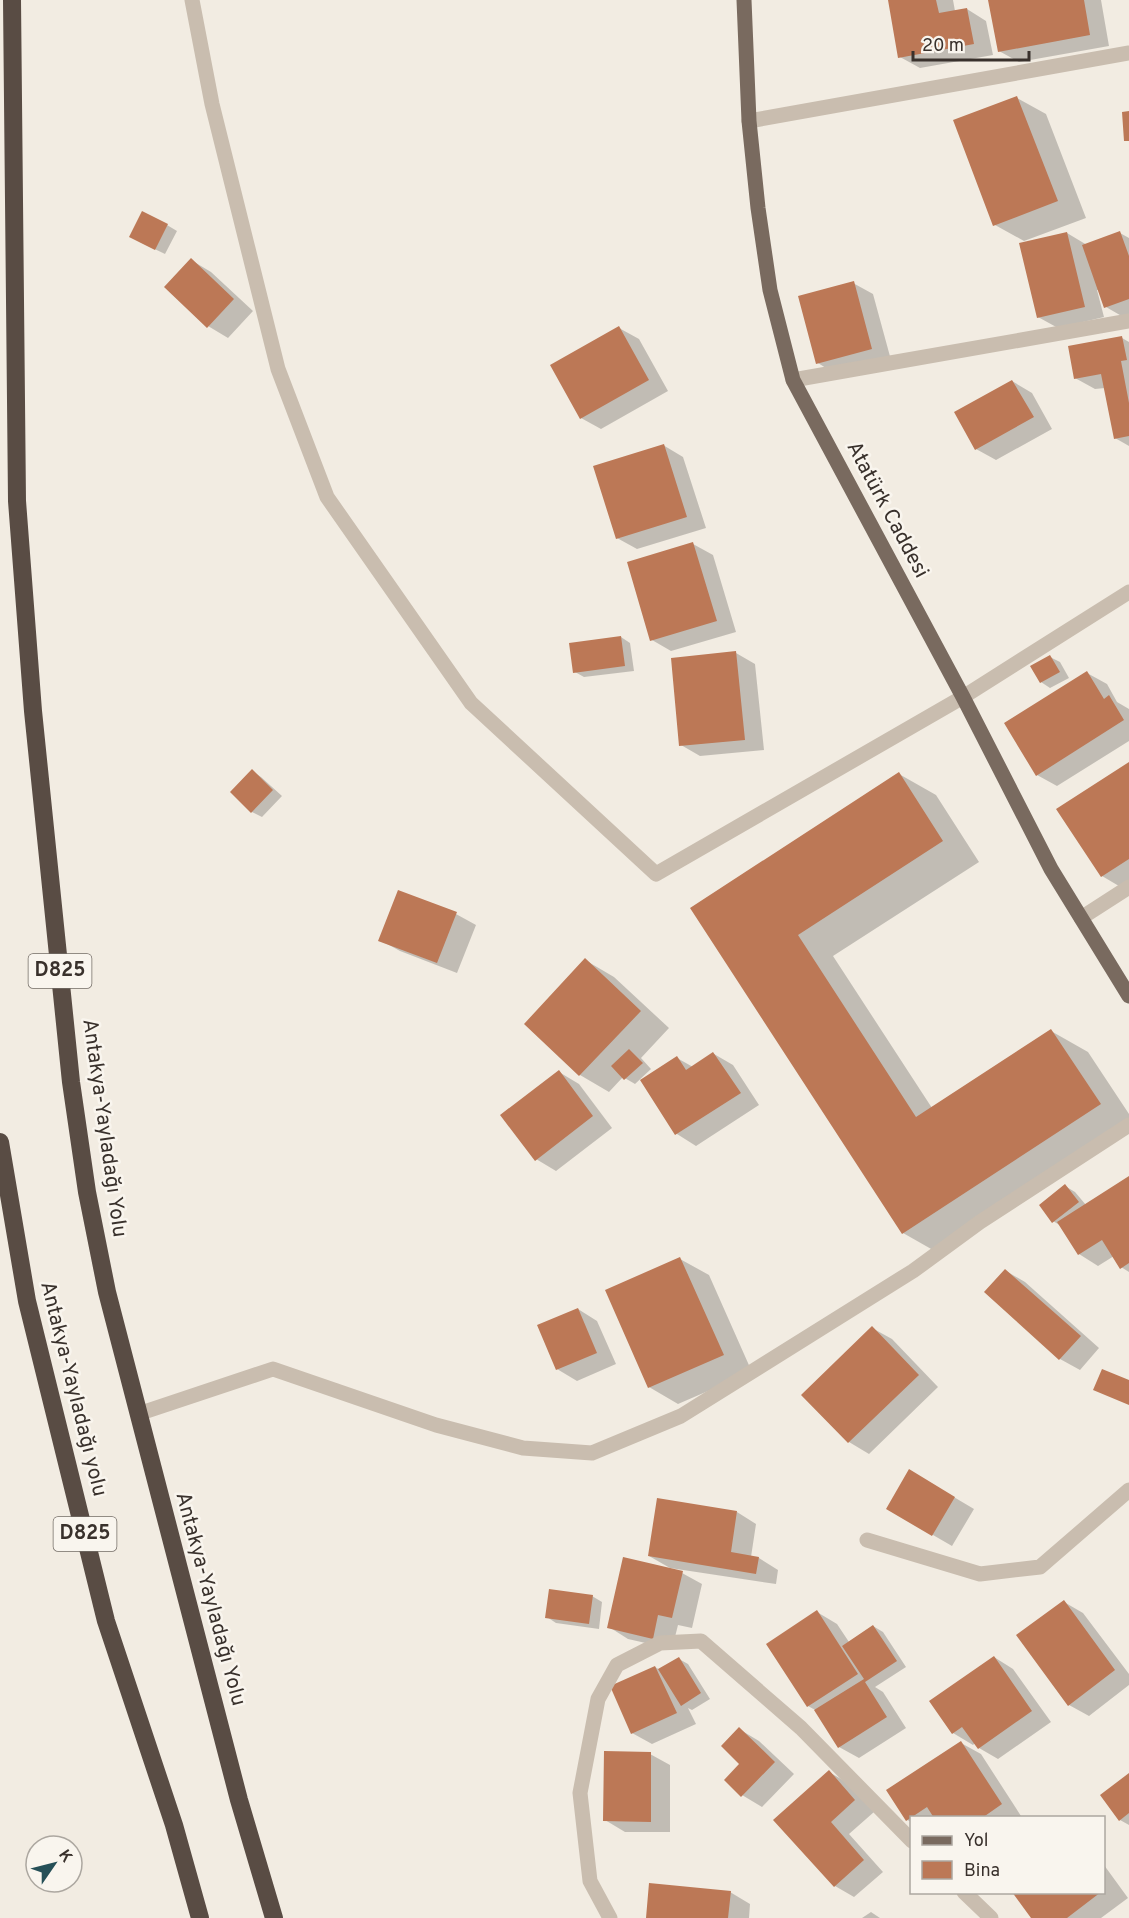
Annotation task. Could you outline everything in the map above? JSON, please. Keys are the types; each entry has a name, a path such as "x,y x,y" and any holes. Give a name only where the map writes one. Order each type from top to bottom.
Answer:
{"highway":[{"name":"Antakya-Yayladağı Yolu","path":"12,0 17,501 33,711 71,1082 87,1192 107,1292 239,1800 274,1918"},
{"name":"Antakya-Yayladağı yolu","path":"0,1142 27,1301 106,1621 174,1826 200,1918"}],"main road":[{"name":"Atatürk Caddesi","path":"744,0 750,121 758,207 770,290 793,380 963,697 1051,869 1129,996"}],"street":[{"path":"192,0 212,104 278,369 327,497 471,703 656,874 963,697 1129,592"},
{"path":"750,121 1129,54"},
{"path":"793,380 1129,321"},
{"path":"1081,918 1129,887"},
{"path":"138,1414 273,1369 436,1425 523,1448 592,1453 681,1416 913,1271 980,1222 1129,1125"},
{"path":"867,1540 980,1574 1040,1567 1129,1490"},
{"path":"610,1918 590,1881 580,1793 598,1699 617,1665 660,1643 701,1641 801,1728 910,1839"},
{"path":"965,1894 992,1918"}],"building":[{"path":"888,0 936,0 939,13 967,8 974,44 898,58"},
{"path":"988,0 1084,0 1090,35 998,52"},
{"path":"1017,96 1058,201 993,226 953,120"},
{"path":"1129,111 1129,141 1124,141 1122,112"},
{"path":"142,211 168,224 155,250 129,237"},
{"path":"1120,231 1129,256 1129,299 1104,308 1082,245"},
{"path":"1067,232 1085,307 1037,318 1019,243"},
{"path":"191,258 234,299 207,328 164,287"},
{"path":"854,281 872,349 816,364 798,296"},
{"path":"619,326 649,380 580,419 550,365"},
{"path":"1122,336 1127,360 1121,361 1129,403 1129,436 1114,439 1101,374 1074,379 1068,346"},
{"path":"1012,380 1034,417 975,450 954,412"},
{"path":"664,444 687,517 616,539 593,466"},
{"path":"693,542 717,621 650,641 627,562"},
{"path":"621,636 625,666 573,673 569,643"},
{"path":"736,651 745,740 679,746 671,658"},
{"path":"1050,655 1060,672 1040,683 1030,666"},
{"path":"1087,671 1104,699 1109,695 1124,720 1036,776 1004,723"},
{"path":"1129,762 1129,859 1101,877 1056,809"},
{"path":"252,769 273,790 251,813 230,792"},
{"path":"899,772 943,841 798,935 916,1117 1051,1029 1101,1104 902,1234 690,908"},
{"path":"398,890 457,912 437,963 378,941"},
{"path":"585,958 641,1011 579,1076 524,1024"},
{"path":"629,1049 643,1063 624,1080 611,1066"},
{"path":"713,1052 741,1093 675,1135 640,1080 677,1056 686,1070"},
{"path":"559,1070 593,1116 535,1161 500,1115"},
{"path":"1129,1176 1129,1263 1120,1269 1102,1240 1078,1255 1057,1222"},
{"path":"1065,1184 1079,1202 1052,1223 1039,1205"},
{"path":"680,1257 724,1355 648,1388 605,1290"},
{"path":"1005,1269 1081,1336 1059,1360 984,1292"},
{"path":"578,1308 597,1353 556,1370 537,1325"},
{"path":"872,1326 919,1375 848,1443 801,1395"},
{"path":"1102,1369 1129,1380 1129,1405 1093,1390"},
{"path":"909,1469 955,1497 932,1536 886,1509"},
{"path":"657,1498 737,1511 731,1552 759,1557 756,1574 648,1556"},
{"path":"623,1557 683,1571 672,1618 658,1615 653,1639 607,1628"},
{"path":"549,1589 593,1595 589,1624 545,1618"},
{"path":"1064,1600 1115,1670 1068,1706 1016,1635"},
{"path":"817,1610 858,1674 807,1707 766,1644"},
{"path":"873,1625 897,1661 865,1682 887,1717 838,1748 814,1710 864,1679 842,1646"},
{"path":"994,1656 1032,1711 978,1749 962,1727 952,1734 929,1701"},
{"path":"679,1657 701,1693 681,1706 658,1669"},
{"path":"655,1666 677,1713 631,1734 610,1686"},
{"path":"739,1727 775,1762 741,1797 724,1780 739,1764 721,1746"},
{"path":"961,1741 1002,1804 985,1816 933,1816 927,1807 910,1816 906,1821 886,1790"},
{"path":"604,1751 651,1752 651,1822 603,1821"},
{"path":"829,1770 855,1800 831,1822 864,1860 834,1887 773,1820"},
{"path":"1129,1773 1129,1813 1119,1821 1100,1795"},
{"path":"649,1883 731,1891 728,1918 646,1918"},
{"path":"1013,1894 1098,1894 1067,1918 1031,1918"}]}
